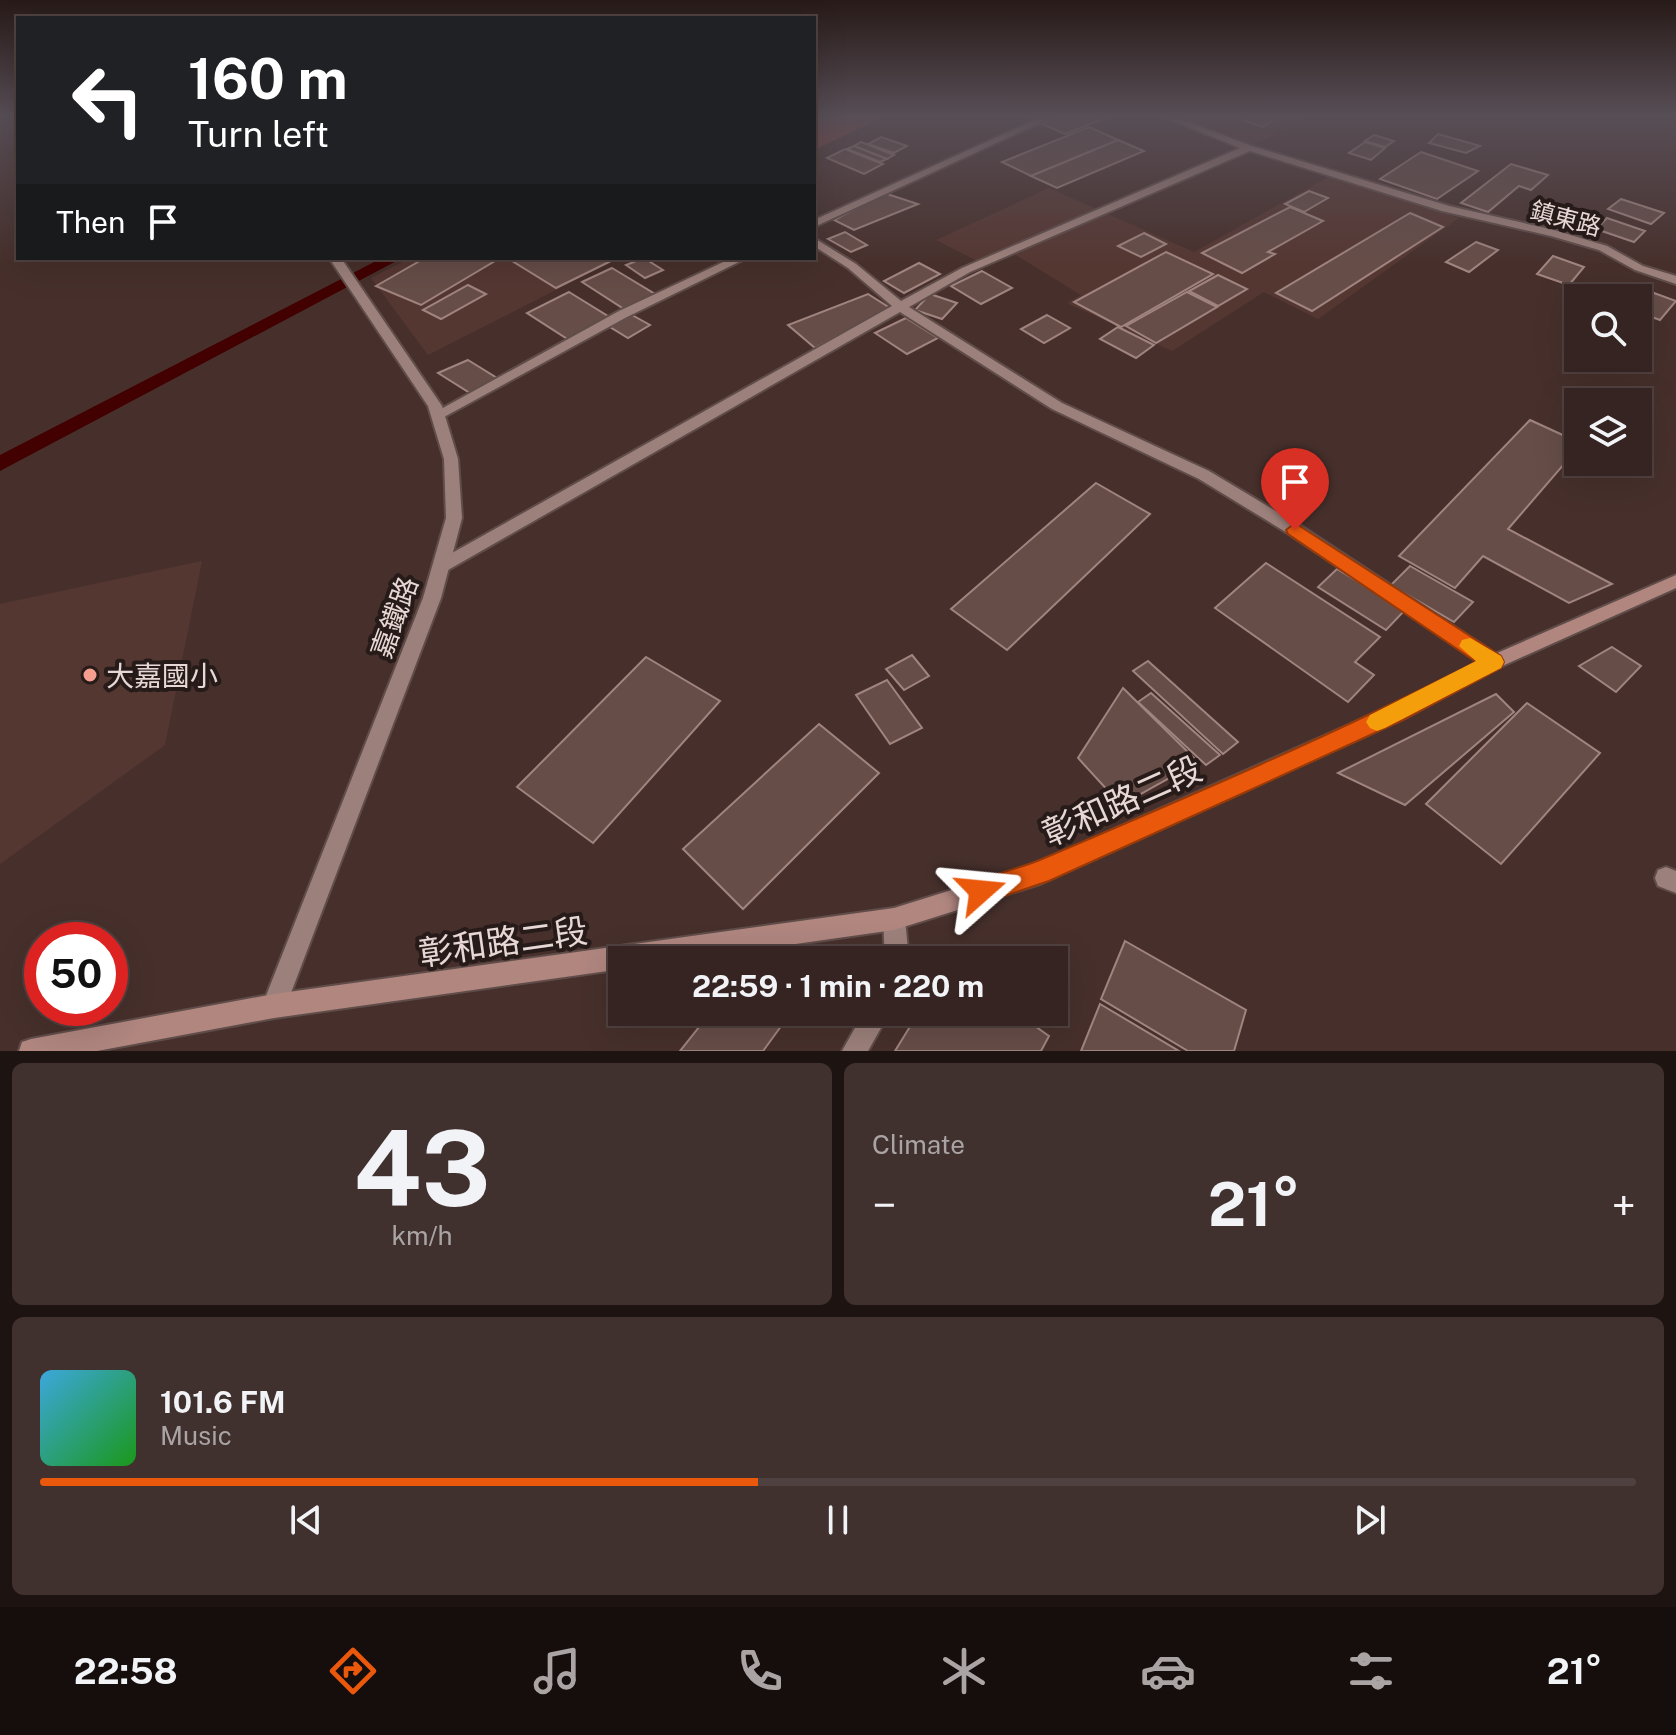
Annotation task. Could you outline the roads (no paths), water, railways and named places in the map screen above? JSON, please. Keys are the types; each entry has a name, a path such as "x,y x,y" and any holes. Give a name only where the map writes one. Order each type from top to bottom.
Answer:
{"main road":[{"name":"彰和路二段","path":"31,1051 274,1006 894,919 1040,873 1396,713 1494,662 1676,581"}],"street":[{"path":"816,223 941,166"},
{"path":"442,566 966,270 1207,166"},
{"name":"鎮東路","path":"1307,166 1446,209 1554,233 1603,248 1639,268 1676,280"},
{"path":"816,242 852,266 902,308 1057,406 1204,475 1295,530 1494,662"},
{"name":"嘉鐵路","path":"274,1006 442,566 454,518 451,459 439,414 336,260"},
{"path":"439,414 623,314 737,260"},
{"path":"894,919 896,946"},
{"path":"854,1051 869,1026"}],"waterway":[{"path":"0,464 390,260"}],"place":[{"name":"大嘉國小","path":"90,675"}]}
